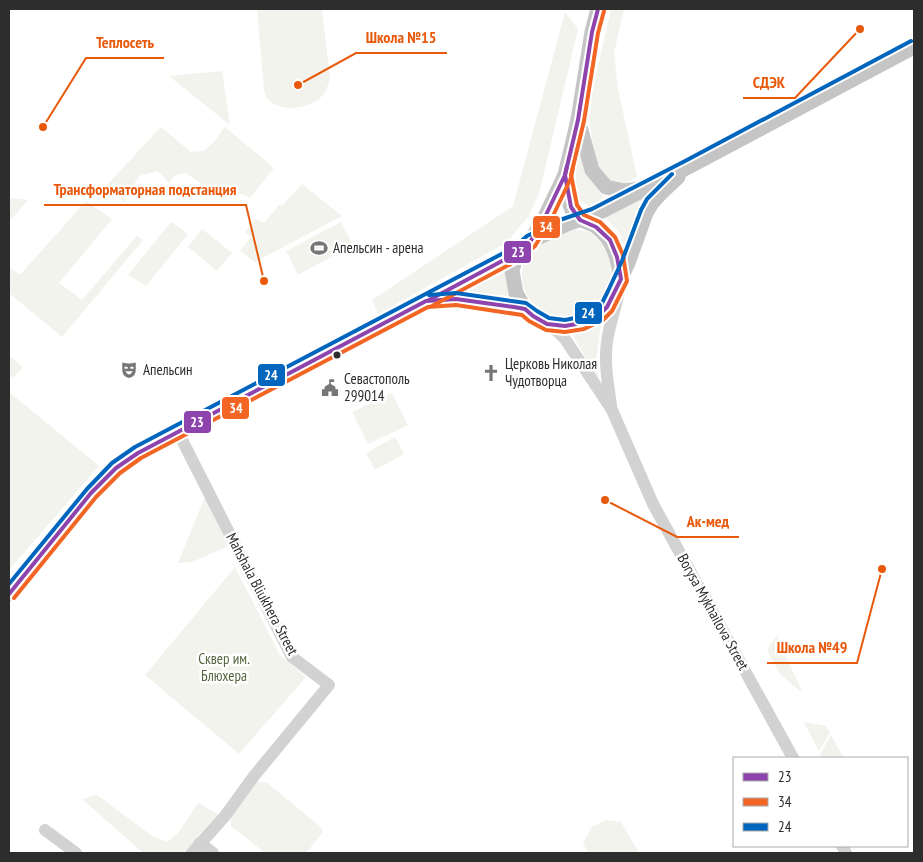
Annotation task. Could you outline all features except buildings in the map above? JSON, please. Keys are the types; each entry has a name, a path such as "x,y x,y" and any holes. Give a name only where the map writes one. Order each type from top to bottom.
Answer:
{"main road":[{"path":"530,242 545,217 565,175 578,120 592,32 598,9"},
{"path":"9,594 91,493 116,468 138,453 517,253 530,242 559,227 594,215 914,47"},
{"path":"578,120 592,170 606,187 624,191 645,188"},
{"path":"517,253 512,271 516,293 525,309 533,316 547,324 566,326 582,323 599,315 608,307 652,202 690,166"},
{"path":"565,175 571,207 580,220 596,226 610,240 617,257 620,279"},
{"path":"426,301 456,299 525,309"}],"street":[{"name":"Borysa Mykhailova Street","path":"612,410 606,350 607,339 618,299 620,279"},
{"name":"Borysa Mykhailova Street","path":"547,324 565,339 612,410 653,504 792,757"},
{"name":"Mahshala Bliukhera Street","path":"178,432 292,657 329,685 259,770 225,816 192,853"},
{"path":"45,830 76,853"},
{"path":"200,843 213,853"}],"green space":[{"path":"257,9 322,9 330,79 324,93 316,101 296,108 288,108 281,107 267,98 264,90"},
{"path":"611,9 624,9 614,53 618,89 637,177 624,184 608,179 596,162 589,118 592,93"},
{"path":"565,12 578,29 539,194 528,217 506,243 378,314 372,300 513,206"},
{"path":"222,71 230,125 169,76"},
{"path":"161,127 191,152 204,151 214,142 225,127 274,168 250,198 230,189 218,196 186,173 175,175 169,183 158,171 139,176 124,202 107,185"},
{"path":"578,147 585,172 604,198 589,206 576,199 572,177"},
{"path":"302,184 342,216 255,262 240,251 251,237 245,232 255,219 264,223 280,204 282,206"},
{"path":"643,196 626,249 618,231 604,216"},
{"path":"9,198 28,200 9,222"},
{"path":"86,201 112,219 59,283 82,300 137,236 143,240 62,337 9,293 9,267 20,275"},
{"path":"171,222 188,234 146,286 128,275"},
{"name":"Апельсин - арена","path":"341,222 353,245 298,275 286,251"},
{"path":"202,229 232,253 217,271 188,247"},
{"path":"571,229 598,235 612,258 613,271 608,289 599,305 588,313 564,318 540,310 531,301 525,290 522,274 526,250"},
{"path":"505,268 506,283 511,296 461,291"},
{"path":"601,323 596,361 600,384 571,332 586,330"},
{"path":"9,355 23,367 13,378 9,374"},
{"path":"9,392 99,466 9,570"},
{"path":"392,393 408,425 368,444 352,412"},
{"path":"395,437 404,454 375,470 366,453"},
{"path":"204,499 207,499 230,540 226,547 192,562 178,563"},
{"name":"Сквер им. Блюхера","path":"235,567 280,655 306,677 239,754 145,675"},
{"path":"778,634 782,649 802,693 780,674 767,650"},
{"path":"804,722 826,726 830,733 819,751"},
{"path":"831,735 843,757 822,757 820,754"},
{"path":"257,782 266,782 321,827 323,832 306,853 265,853 231,826 231,817"},
{"path":"97,795 152,836 167,842 179,832 198,803 218,814 186,853 143,853 82,799"},
{"path":"606,820 621,822 639,853 588,853 583,843 592,827"}],"transit line":[{"name":"23","path":"9,594 91,493 116,468 138,453 426,301 456,299 514,307 525,309 547,324 565,326 582,323 599,315 607,307 621,279 617,257 610,240 596,227 580,220 571,207 565,175 578,120 592,32 598,9"},
{"name":"34","path":"14,598 96,497 120,473 141,458 428,307 456,305 522,315 546,330 565,332 584,329 603,320 612,311 627,281 623,255 615,237 600,222 584,215 577,205 571,175 584,121 598,33 604,11"},
{"name":"24","path":"9,584 87,489 112,463 135,447 513,248 527,236 557,221 592,209 911,41"},
{"name":"23","path":"429,300 517,253 530,242 545,217 565,175 567,166"},
{"name":"34","path":"432,306 520,259 535,246 551,220 571,178 573,167"},
{"name":"24","path":"429,295 456,293 526,303 549,318 565,320 580,317 595,310 602,303 608,291 647,199 672,174"}],"place":[{"name":"СДЭК","path":"860,29"},
{"name":"Школа №15","path":"298,85"},
{"name":"Теплосеть","path":"43,127"},
{"name":"Апельсин - арена","path":"319,248"},
{"name":"Трансформаторная подстанция","path":"264,281"},
{"name":"Апельсин","path":"129,370"},
{"name":"Церковь Николая Чудотворца","path":"491,373"},
{"name":"Севастополь 299014","path":"330,388"},
{"name":"Ак-мед","path":"605,500"},
{"name":"Школа №49","path":"882,569"}]}
